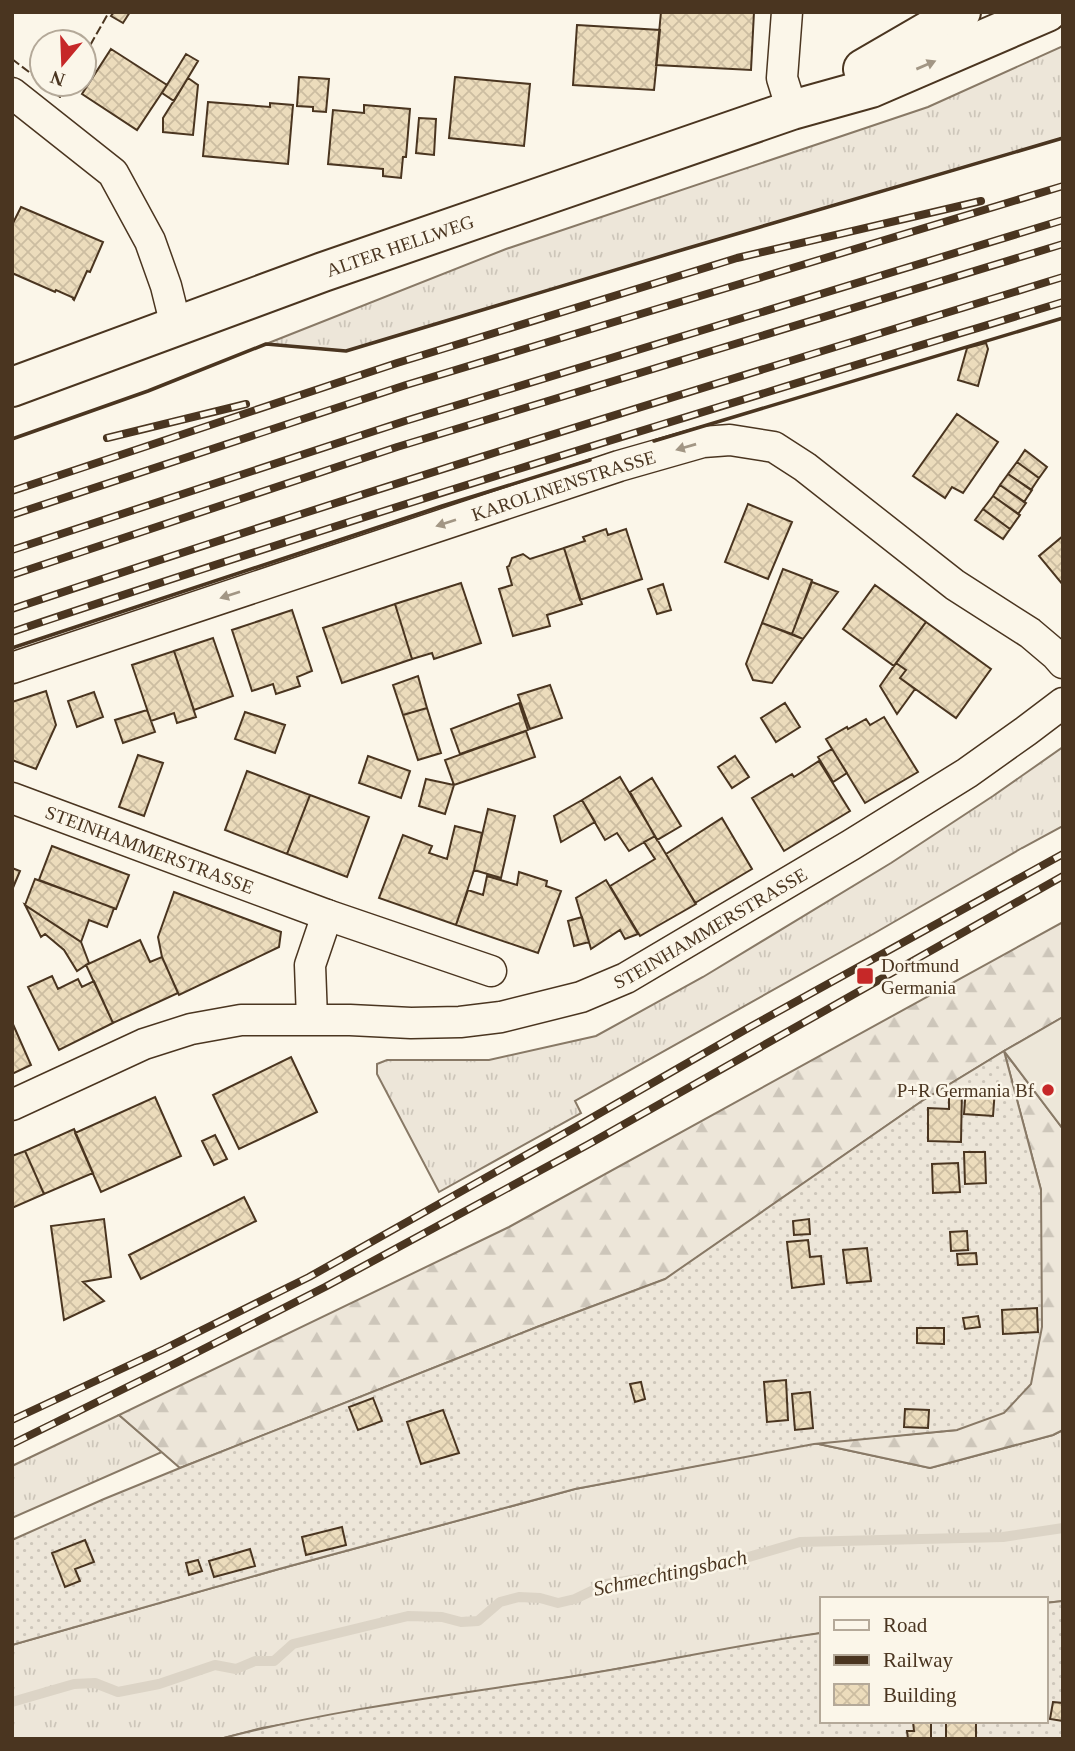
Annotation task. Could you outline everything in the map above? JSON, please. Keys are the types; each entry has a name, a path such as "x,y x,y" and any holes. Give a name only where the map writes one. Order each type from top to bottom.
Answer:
{"street":[{"path":"787,12 782,78 792,110"},
{"name":"ALTER HELLWEG","path":"792,110 961,12"},
{"name":"ALTER HELLWEG","path":"12,387 323,272 792,110 871,88 1047,12"},
{"path":"12,93 113,173 150,241 166,286 176,326"},
{"name":"KAROLINENSTRASSE","path":"12,668 619,466 703,442 730,440 774,447 805,467 955,585 1030,633 1063,663"},
{"name":"STEINHAMMERSTRASSE","path":"12,1105 121,1054 169,1035 241,1020 312,1019 411,1023 460,1021 501,1017 581,998 626,978 851,845 967,773 1063,703"},
{"name":"STEINHAMMERSTRASSE","path":"12,798 327,915 491,971"},
{"path":"312,1019 310,965 327,915"}],"green space":[{"path":"1063,46 1063,138 346,351 266,344 506,249 928,107"},
{"path":"1063,747 1063,826 575,1101 581,1113 439,1192 377,1074 377,1064 387,1060 489,1060 596,1036 703,977 891,863"},
{"path":"1063,922 1063,1017 922,1101 666,1279 180,1468 119,1415 509,1227"},
{"path":"1004,1051 1063,1129 1063,1430 930,1468 814,1443 957,1430 1041,1190"},
{"path":"1004,1051 1041,1190 1042,1327 1031,1384 1004,1413 957,1430 814,1444 575,1489 12,1645 12,1540 180,1468 665,1279 922,1101"},
{"path":"119,1415 162,1452 12,1518 12,1466"},
{"path":"1063,1430 1063,1601 1047,1603 1047,1597 820,1597 820,1633 262,1728 220,1739 12,1739 12,1645 575,1489 814,1443 930,1468"},
{"path":"1063,1601 1063,1739 220,1739 354,1710 581,1675 820,1633 820,1723 1047,1723 1047,1603"}],"shaded area":[{"name":"P+R Germania Bf","path":"1063,1017 1063,1129 1004,1051"}],"building":[{"path":"114,12 130,12 123,23 111,16"},
{"path":"661,12 754,12 751,70 656,65"},
{"path":"577,25 660,30 654,90 573,85"},
{"path":"111,49 167,85 137,130 88,98 98,98 98,69"},
{"path":"186,54 198,61 174,101 162,93"},
{"path":"299,77 329,79 326,112 313,111 313,107 297,106"},
{"path":"455,77 530,84 524,146 449,138"},
{"path":"188,78 198,85 193,135 163,132 163,118"},
{"path":"208,102 270,107 270,103 293,105 288,164 203,156"},
{"path":"364,105 410,109 406,157 403,157 401,178 383,176 383,169 328,164 333,110 364,113"},
{"path":"419,118 436,119 434,155 416,153"},
{"path":"21,207 103,242 74,300 12,273 12,225"},
{"path":"986,343 988,349 978,386 958,380 967,348"},
{"path":"957,414 998,442 963,493 952,487 945,498 913,476"},
{"path":"1025,450 1047,467 1039,478 1017,462"},
{"path":"1017,462 1039,478 1031,490 1008,474"},
{"path":"1008,474 1032,490 1024,502 1000,485"},
{"path":"1000,485 1026,503 1018,514 993,496"},
{"path":"993,496 1020,515 1010,529 983,509"},
{"path":"748,504 792,522 768,579 725,562"},
{"path":"983,509 1010,529 1003,539 975,520"},
{"path":"606,529 608,535 626,529 642,579 580,600 564,548 585,541 583,537"},
{"path":"1063,536 1063,585 1039,556"},
{"path":"564,548 582,604 547,615 550,626 513,636 499,589 512,585 507,567 512,558 523,554 530,559"},
{"path":"783,569 812,580 792,634 762,623"},
{"path":"812,582 838,592 803,639 792,634"},
{"path":"461,583 481,643 434,659 432,653 412,659 395,604"},
{"path":"663,584 671,610 657,614 648,589"},
{"path":"875,585 926,622 894,666 843,629"},
{"path":"395,604 412,659 342,683 323,628"},
{"path":"292,610 312,671 297,677 300,686 276,694 273,684 252,691 232,630"},
{"path":"926,622 991,669 956,718 900,678 906,670 896,663"},
{"path":"762,623 803,639 772,683 753,680 746,664"},
{"path":"213,638 233,696 194,710 174,651"},
{"path":"174,651 196,717 177,723 174,713 151,721 132,665"},
{"path":"896,663 906,670 900,678 915,689 897,714 880,686"},
{"path":"418,676 427,708 403,715 393,685"},
{"path":"550,685 562,718 530,729 518,695"},
{"path":"46,691 56,725 36,769 12,760 12,702"},
{"path":"94,692 103,717 77,727 68,701"},
{"path":"519,703 528,730 460,754 451,729"},
{"path":"785,703 800,727 776,742 761,718"},
{"path":"427,708 441,753 418,760 403,715"},
{"path":"147,710 155,732 123,743 115,720"},
{"path":"245,712 285,725 275,753 235,739"},
{"path":"884,717 918,772 865,803 826,739 866,719 870,725"},
{"path":"526,731 535,757 454,785 445,760"},
{"path":"832,749 847,773 833,782 818,757"},
{"path":"138,755 163,763 144,816 119,807"},
{"path":"368,756 410,771 401,798 359,783"},
{"path":"735,756 749,777 732,788 718,767"},
{"path":"819,761 850,811 784,851 752,798"},
{"path":"247,771 310,795 287,854 225,830"},
{"path":"620,777 655,836 629,851 617,833 605,840 582,800"},
{"path":"652,778 681,826 657,840 630,792"},
{"path":"426,779 454,785 445,814 419,806"},
{"path":"310,795 369,817 347,877 287,854"},
{"path":"582,800 595,822 561,842 554,816"},
{"path":"488,809 515,816 501,878 474,870"},
{"path":"722,818 752,869 695,903 666,854"},
{"path":"455,826 482,833 474,870 456,925 379,898 403,835 432,846 429,853 447,859"},
{"path":"655,836 696,904 640,936 610,886 655,859 644,842"},
{"path":"52,846 129,875 116,909 39,880"},
{"path":"12,868 20,871 12,890"},
{"path":"519,872 547,881 546,886 561,891 538,953 456,925 468,890 483,895 487,876 517,885"},
{"path":"35,879 114,908 107,927 89,920 81,942 25,905"},
{"path":"606,880 638,934 625,939 620,930 591,949 576,898"},
{"path":"174,892 281,932 279,947 179,995 162,957 158,937"},
{"path":"25,905 81,942 89,963 77,971 64,950 45,934 41,937"},
{"path":"582,917 589,942 574,946 568,921"},
{"path":"140,940 150,962 162,957 178,993 113,1023 86,965"},
{"path":"52,976 58,989 78,979 82,987 94,981 113,1023 59,1050 28,987"},
{"path":"12,1022 31,1065 12,1074"},
{"path":"291,1057 317,1112 239,1149 213,1095"},
{"path":"966,1087 995,1089 993,1116 964,1114"},
{"path":"949,1089 962,1089 961,1142 928,1141 928,1108 949,1109"},
{"path":"155,1097 181,1156 101,1192 75,1133"},
{"path":"74,1129 93,1173 44,1194 25,1151"},
{"path":"215,1135 227,1159 214,1165 202,1141"},
{"path":"25,1151 44,1194 12,1208 12,1156"},
{"path":"964,1152 985,1152 986,1183 965,1184"},
{"path":"958,1163 960,1192 933,1193 932,1164"},
{"path":"244,1197 256,1221 141,1279 129,1255"},
{"path":"104,1219 111,1277 83,1282 104,1301 64,1320 51,1226"},
{"path":"809,1219 810,1234 794,1235 793,1221"},
{"path":"967,1231 968,1250 951,1251 950,1232"},
{"path":"808,1240 810,1257 821,1256 824,1284 792,1288 787,1242"},
{"path":"867,1248 871,1281 847,1283 843,1250"},
{"path":"976,1253 977,1264 958,1265 957,1254"},
{"path":"1037,1308 1038,1332 1003,1334 1002,1310"},
{"path":"978,1316 980,1327 965,1329 963,1318"},
{"path":"917,1328 944,1328 944,1344 917,1343"},
{"path":"786,1380 788,1420 767,1422 764,1382"},
{"path":"641,1382 645,1399 635,1402 630,1384"},
{"path":"810,1392 813,1428 795,1430 792,1394"},
{"path":"373,1398 382,1421 358,1430 349,1407"},
{"path":"905,1409 929,1410 928,1428 904,1427"},
{"path":"443,1410 459,1453 421,1464 407,1422"},
{"path":"342,1527 346,1545 306,1555 302,1537"},
{"path":"85,1540 94,1562 75,1569 80,1581 65,1587 52,1553"},
{"path":"250,1549 255,1566 214,1577 209,1561"},
{"path":"198,1560 202,1571 189,1575 186,1563"},
{"path":"1053,1702 1063,1703 1063,1721 1050,1719"},
{"path":"913,1723 931,1723 931,1739 908,1739 907,1731 914,1731"},
{"path":"946,1723 976,1723 976,1739 946,1739"}],"waterway":[{"name":"Schmechtingsbach","path":"12,1702 74,1684 95,1683 118,1692 159,1684 215,1665 236,1669 255,1661 274,1661 293,1644 408,1616 442,1617 461,1622 478,1621 500,1602 519,1597 540,1598 558,1603 575,1599 606,1584 711,1568 800,1542 1003,1537 1063,1528"}],"railway":[{"path":"12,515 406,385 1063,186"},
{"path":"12,491 397,363 737,258 981,201"},
{"path":"12,550 405,421 1063,220"},
{"path":"12,575 397,447 1063,244"},
{"path":"12,609 405,481 1063,277"},
{"path":"12,632 405,504 1063,302"},
{"path":"107,438 246,404"},
{"path":"12,1420 309,1277 750,1027 1063,854"},
{"path":"12,1444 325,1287 589,1144 1063,876"}],"fence":[{"path":"98,31 109,12"},
{"path":"12,59 28,71"}],"wall":[{"path":"12,439 148,391 266,344 346,351 1063,138"},
{"path":"654,441 1063,318"},
{"path":"12,648 590,460"}],"place":[{"name":"Dortmund Germania","path":"865,976"},
{"name":"P+R Germania Bf","path":"1048,1090"}]}
